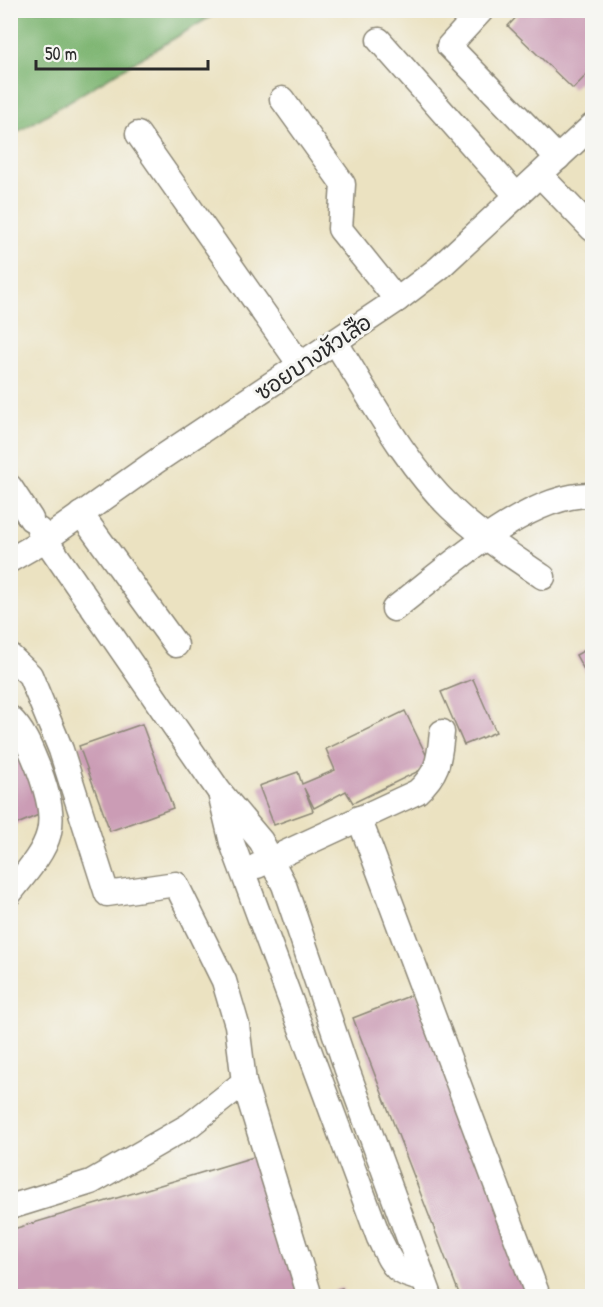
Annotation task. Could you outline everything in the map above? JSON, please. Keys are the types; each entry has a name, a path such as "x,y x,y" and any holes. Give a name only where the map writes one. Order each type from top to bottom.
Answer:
{"street":[{"path":"482,10 449,46 558,158"},
{"path":"379,40 517,196"},
{"path":"282,99 343,184 340,228 397,300"},
{"name":"ซอยบางหัวเสือ","path":"10,560 38,529 81,514 397,300 439,268 592,126"},
{"path":"138,134 301,366"},
{"path":"540,175 592,229"},
{"path":"336,343 427,482 450,508 486,539 543,577"},
{"path":"10,487 219,791 261,841 272,859 288,896 346,1067 427,1288"},
{"path":"394,609 486,539 543,504 580,494 592,495"},
{"path":"81,514 176,645"},
{"path":"10,656 30,675 57,739 107,894 176,884 224,981 237,1025 244,1082 308,1290"},
{"path":"10,718 19,726 32,753 50,799 52,817 50,835 39,858 10,892"},
{"path":"243,873 417,792 432,778 438,763 442,732"},
{"path":"219,791 232,843 379,1238 394,1267 427,1288"},
{"path":"359,818 538,1296"},
{"path":"319,1078 346,1067"},
{"path":"10,1207 91,1182 190,1125 244,1082"}],"green space":[{"path":"11,10 220,10 220,11 11,136"}],"building":[{"path":"523,10 590,10 592,13 592,69 573,89 508,26"},
{"path":"592,646 592,676 589,679 576,655"},
{"path":"473,679 496,732 464,745 441,692"},
{"path":"405,711 431,765 353,803 346,791 314,808 304,788 313,811 274,825 259,786 298,772 302,784 335,770 326,749"},
{"path":"142,724 173,808 110,831 79,746"},
{"path":"10,727 48,811 10,827"},
{"path":"417,993 534,1296 460,1296 353,1018"},
{"path":"257,1156 301,1296 10,1296 10,1230"},
{"path":"342,1288 344,1296 316,1296"}]}
